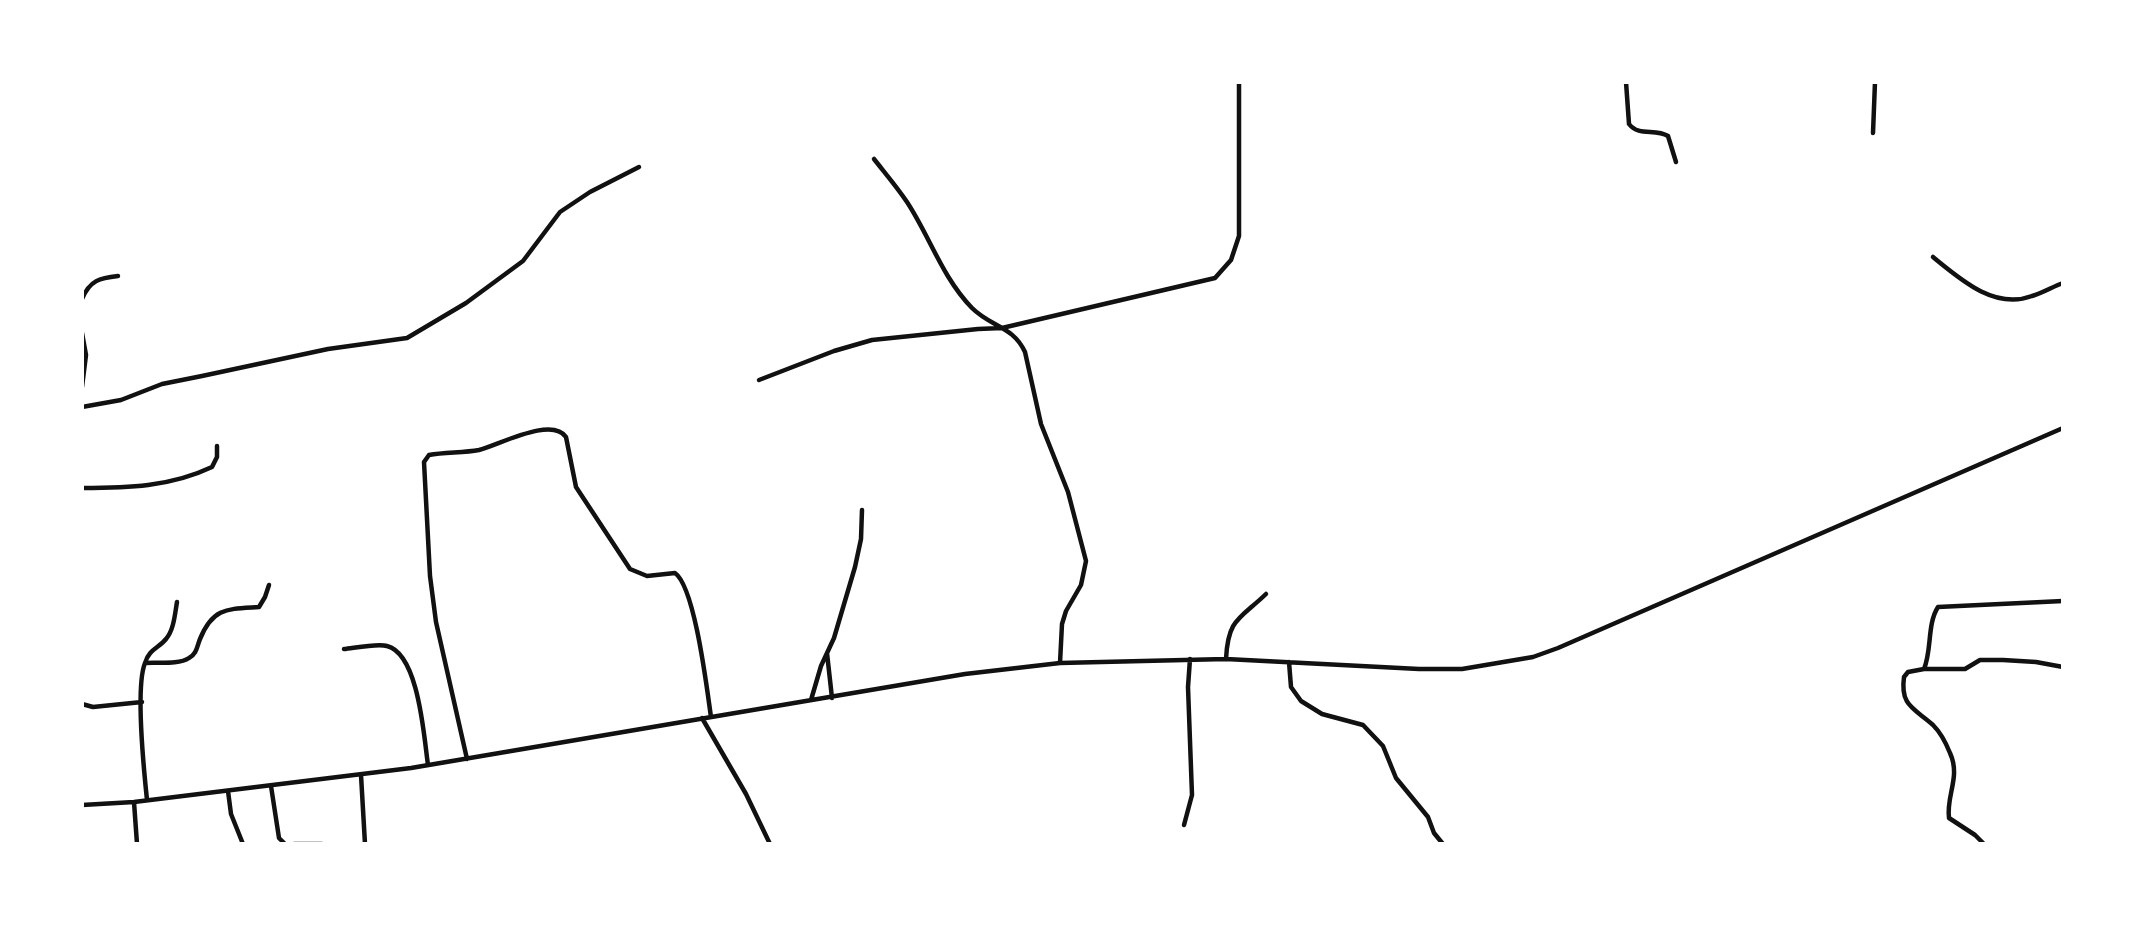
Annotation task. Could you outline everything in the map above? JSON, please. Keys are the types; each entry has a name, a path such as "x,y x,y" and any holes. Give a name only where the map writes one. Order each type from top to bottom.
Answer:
{"street":[{"path":"759,380 834,351 872,341 1003,328 1208,281 1231,260 1239,236 1239,82"},
{"path":"1626,82 1629,124 1638,131 1662,132 1668,136 1676,162"},
{"path":"1873,133 1875,82"},
{"path":"874,159 907,203 955,288 982,317 1013,335 1024,352 1041,425 1068,492 1086,561 1081,585 1062,624 1060,663"},
{"path":"82,407 121,400 162,384 328,349 407,338 466,303 523,261 560,212 590,192 639,167"},
{"path":"1934,257 1973,287 2005,301 2032,296 2063,283"},
{"path":"82,299 92,282 99,278 118,276"},
{"path":"82,333 86,355 82,387"},
{"path":"467,759 436,622 430,576 424,462 429,454 479,450 552,428 566,437 576,487 630,569 647,576 675,573 681,577 700,648 711,716"},
{"path":"82,805 134,802 361,775 964,674 1060,663 1226,659 1462,669 1533,657 1622,622 2063,428"},
{"path":"82,488 165,484 212,467 217,457 216,446"},
{"path":"811,700 840,620 855,567 861,539 862,510"},
{"path":"144,663 187,660 195,653 211,620 224,609 259,607 269,585"},
{"path":"1226,659 1227,639 1233,623 1266,594"},
{"path":"1924,669 1934,613 1938,607 2063,601"},
{"path":"147,800 142,702 144,663 153,648 166,639 174,620 177,602"},
{"path":"344,649 387,646 397,651 411,668 428,765"},
{"path":"827,652 832,698"},
{"path":"1184,825 1192,794 1188,687 1190,659"},
{"path":"1983,844 1975,835 1949,818 1948,808 1955,779 1955,766 1941,734 1912,709 1905,698 1904,677 1908,672 1924,669 1965,669 1980,660 2036,662 2063,667"},
{"path":"1289,662 1291,687 1301,701 1322,713 1363,725 1383,746 1396,778 1427,817 1434,833 1443,844"},
{"path":"82,704 93,707 142,702"},
{"path":"702,718 746,794 770,844"},
{"path":"361,775 365,844"},
{"path":"271,786 279,838 285,844"},
{"path":"228,791 232,814 243,844"},
{"path":"134,802 137,844"},
{"path":"294,844 322,844"}]}
